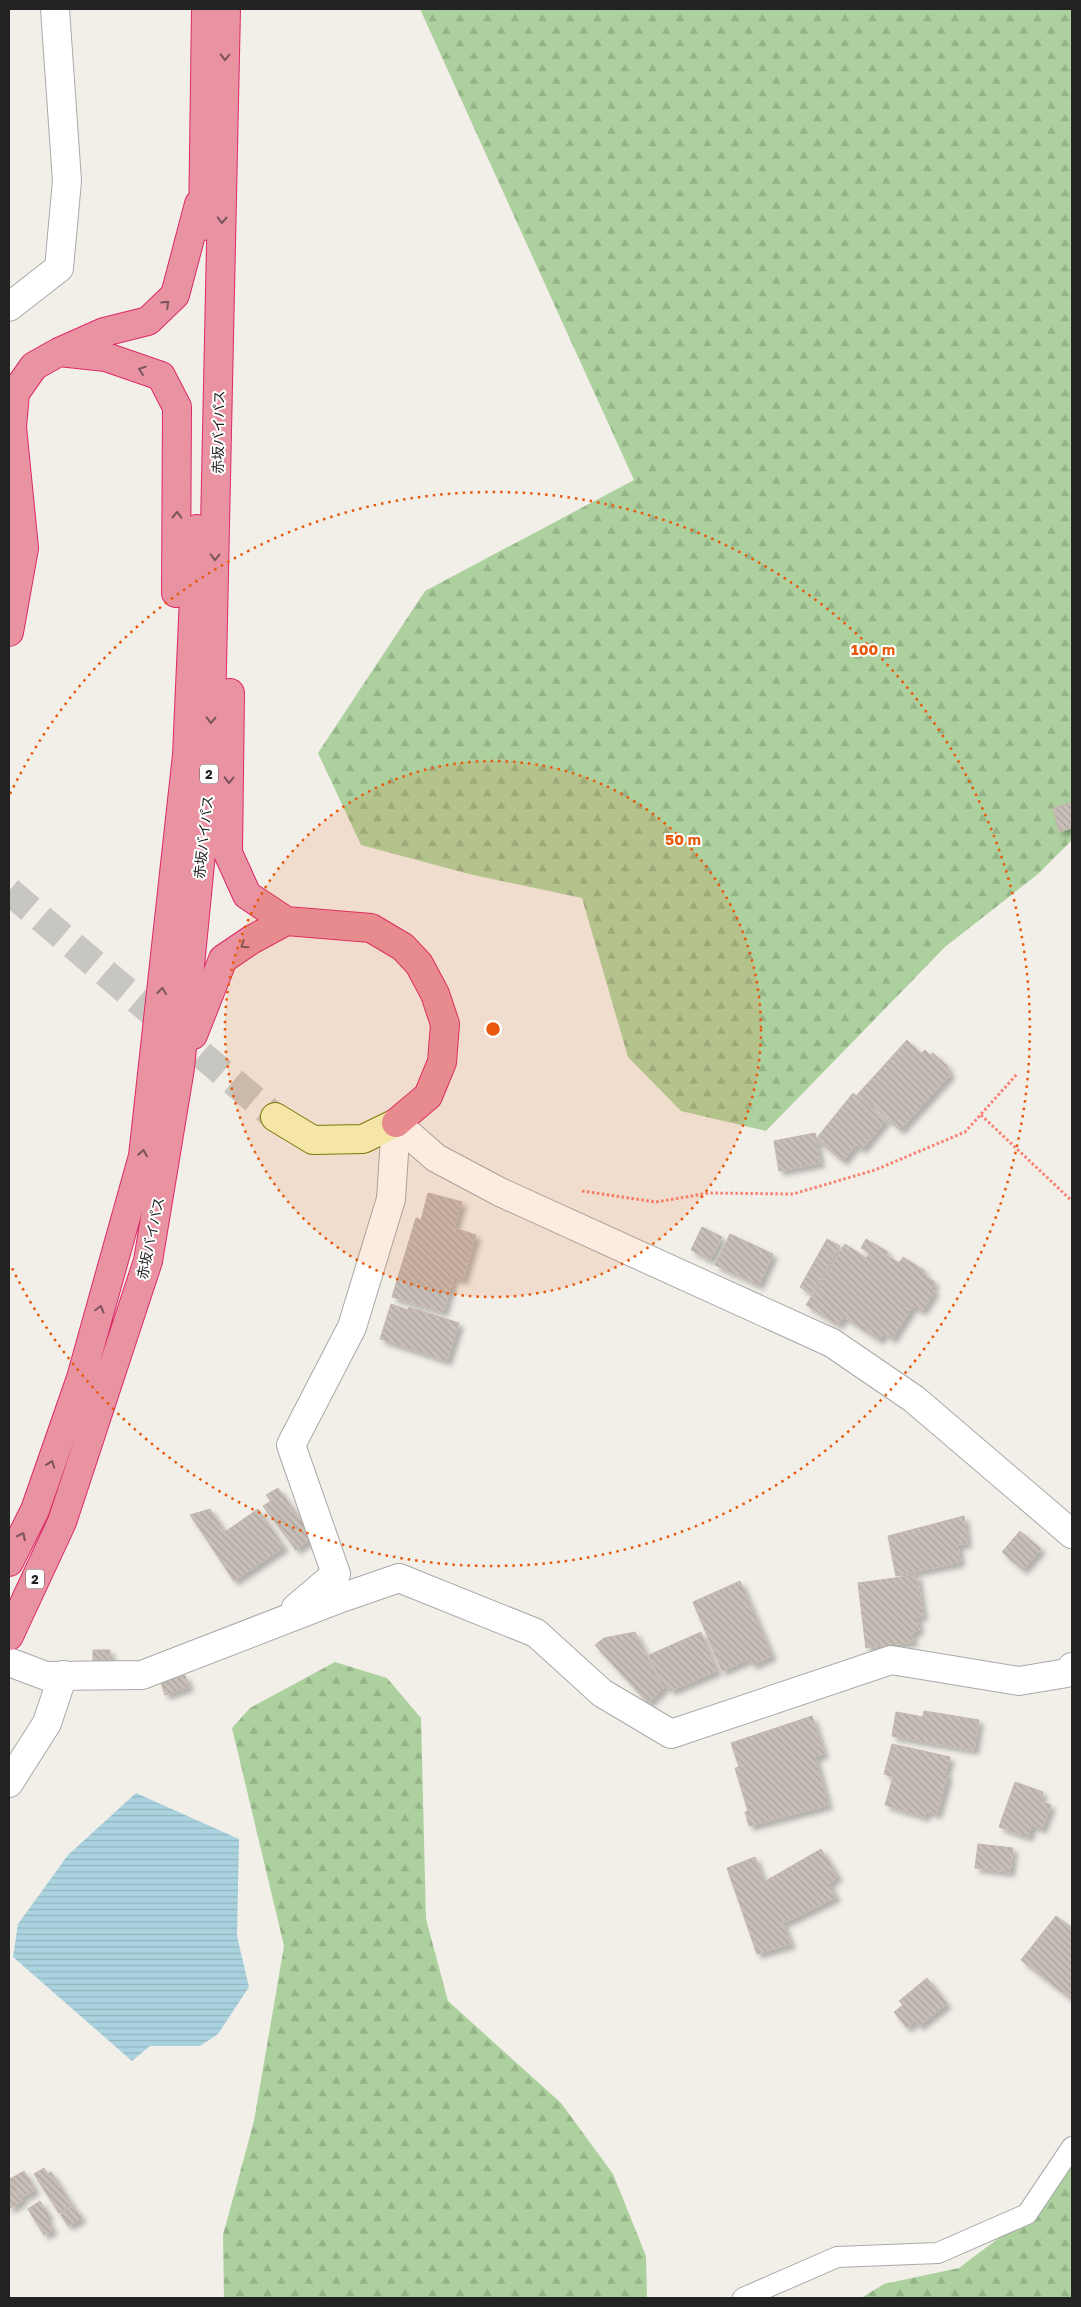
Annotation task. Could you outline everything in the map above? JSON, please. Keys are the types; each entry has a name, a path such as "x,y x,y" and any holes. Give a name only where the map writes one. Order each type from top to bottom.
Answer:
{"highway":[{"name":"赤坂バイパス","path":"9,1562 35,1510 82,1378 143,1156 187,756 204,378 203,188 206,9"},
{"name":"赤坂バイパス","path":"9,1636 62,1522 148,1261 180,1068 210,761 226,9"},
{"path":"9,632 24,548 12,460 15,392 34,366 104,332 148,321 176,295 203,188"},
{"path":"220,347 234,455 228,853 248,895 286,921 372,928 403,946 419,964 435,994 445,1024 442,1062 428,1096 396,1123"},
{"path":"60,352 106,358 161,376 177,407 175,621 187,756"},
{"path":"180,1068 223,959 251,940 286,921"}],"street":[{"path":"9,307 59,268 67,181 55,9"},
{"path":"274,1117 313,1140 363,1140 396,1123"},
{"path":"396,1123 436,1158 500,1192 832,1343 914,1399 1072,1534"},
{"path":"280,1622 336,1574 291,1445 352,1328 391,1199 396,1123"},
{"path":"9,1662 46,1676 142,1675 399,1578 536,1633 602,1693 671,1734 891,1660 1019,1681 1067,1673 1072,1667"},
{"path":"9,1783 47,1724 63,1675"}],"lane":[{"path":"743,2298 837,2257 938,2253 1027,2214 1072,2147"}],"path":[{"path":"578,1191 656,1202 708,1193 793,1194 875,1170 965,1132 1018,1072"},
{"path":"981,1115 1072,1201"}],"green space":[{"path":"420,9 1072,9 1072,840 1038,874 945,947 766,1131 681,1111 628,1057 582,898 469,874 361,845 318,753 425,591 634,480"},
{"path":"335,1662 387,1678 421,1718 426,1919 448,2001 561,2103 613,2174 646,2256 647,2298 224,2298 223,2235 254,2121 284,1946 232,1728 250,1708"},
{"path":"1072,2154 1072,2298 861,2298 884,2284 959,2268 1004,2234"}],"water":[{"path":"136,1793 239,1839 237,1936 249,1987 218,2034 200,2046 150,2046 132,2061 13,1957 18,1924 68,1855"}],"building":[{"path":"1072,802 1072,828 1059,832 1053,808"},
{"path":"907,1040 921,1054 925,1050 930,1055 933,1053 947,1066 950,1075 900,1130 871,1104 869,1105 857,1095"},
{"path":"853,1093 886,1120 862,1149 856,1145 843,1161 816,1139"},
{"path":"815,1133 820,1163 779,1171 774,1141"},
{"path":"428,1193 462,1202 454,1228 476,1235 463,1280 454,1277 443,1312 392,1297 416,1218 421,1220"},
{"path":"702,1227 722,1237 710,1260 691,1250"},
{"path":"730,1234 773,1254 759,1285 715,1265"},
{"path":"827,1239 840,1246 811,1294 800,1287"},
{"path":"866,1239 888,1252 886,1255 899,1263 903,1257 925,1271 922,1274 935,1282 931,1289 935,1291 922,1311 913,1306 892,1339 884,1333 879,1340 844,1317 838,1325 806,1305 845,1244 866,1258 870,1253 861,1248"},
{"path":"391,1304 408,1310 409,1307 459,1323 447,1361 380,1339"},
{"path":"278,1488 313,1537 296,1550 263,1506 271,1501 266,1495"},
{"path":"210,1509 215,1517 199,1528 190,1515"},
{"path":"258,1509 284,1547 234,1581 199,1528 215,1517 225,1532"},
{"path":"964,1516 967,1544 958,1544 960,1562 896,1576 888,1536"},
{"path":"1020,1531 1041,1549 1023,1570 1002,1552"},
{"path":"917,1575 923,1616 917,1617 919,1631 912,1632 913,1642 866,1648 858,1583"},
{"path":"740,1581 772,1656 752,1665 749,1659 722,1671 693,1602"},
{"path":"635,1632 663,1689 648,1703 595,1645 604,1638"},
{"path":"701,1632 717,1671 670,1691 668,1685 663,1687 649,1655"},
{"path":"93,1650 110,1650 110,1660 93,1661"},
{"path":"185,1675 189,1687 165,1695 161,1683"},
{"path":"924,1711 979,1720 974,1750 892,1736 896,1712 923,1717"},
{"path":"812,1716 824,1754 815,1757 828,1805 749,1826 745,1812 748,1811 735,1768 739,1767 731,1743"},
{"path":"892,1744 950,1757 945,1774 948,1775 937,1814 926,1811 925,1817 885,1805 893,1777 884,1774"},
{"path":"1015,1782 1043,1792 1040,1801 1051,1805 1042,1829 1032,1825 1028,1837 999,1827"},
{"path":"978,1844 1013,1848 1010,1872 975,1868"},
{"path":"821,1849 838,1876 829,1884 836,1897 786,1922 782,1921 791,1944 757,1954 727,1868 755,1857 764,1882"},
{"path":"1056,1916 1072,1928 1072,2000 1021,1960"},
{"path":"927,1978 947,2004 919,2026 915,2021 907,2028 894,2012 903,2005 899,2001"},
{"path":"44,2168 48,2174 51,2172 72,2205 59,2213 34,2174"},
{"path":"24,2171 35,2190 21,2198 10,2179"},
{"path":"9,2178 22,2201 9,2209"},
{"path":"40,2201 49,2216 46,2217 53,2230 44,2235 28,2209"},
{"path":"73,2206 82,2218 68,2226 61,2215"}],"tunnel":[{"path":"9,891 275,1117"}]}
